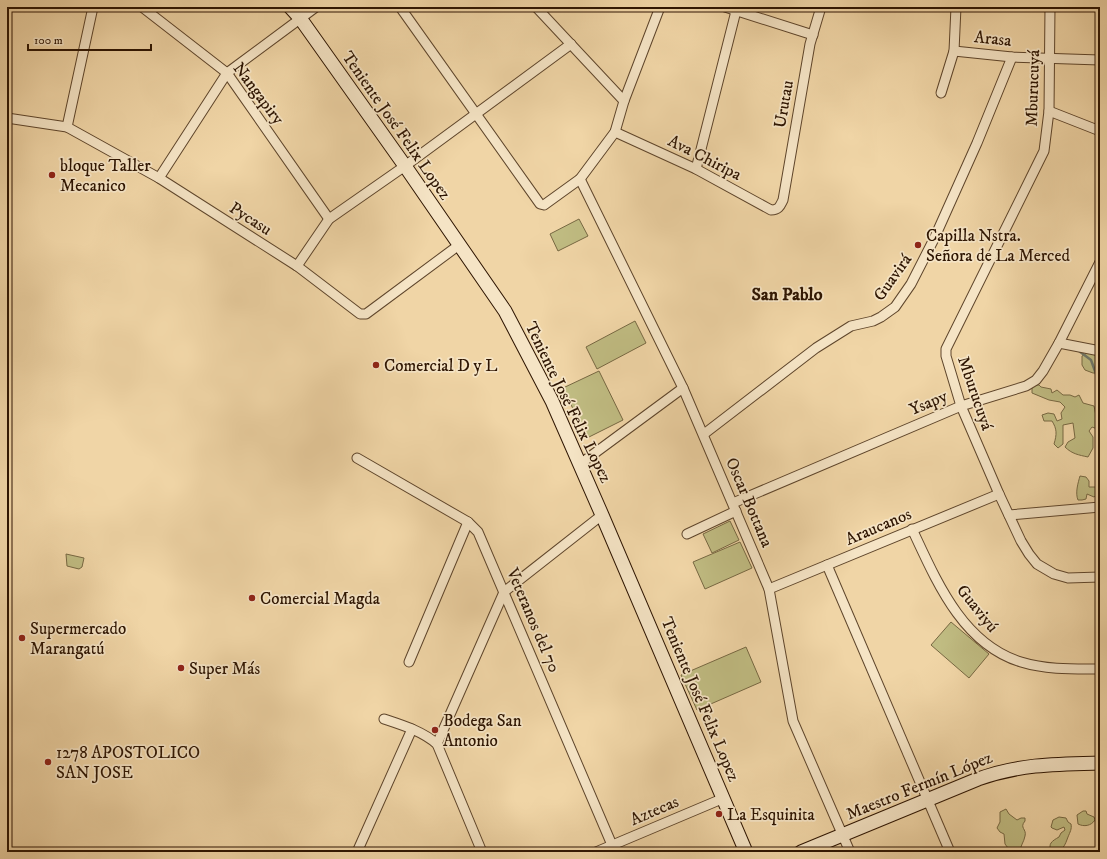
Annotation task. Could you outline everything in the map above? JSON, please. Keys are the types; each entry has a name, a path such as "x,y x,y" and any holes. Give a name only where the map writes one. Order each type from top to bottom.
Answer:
{"main road":[{"name":"Teniente José Felix Lopez","path":"290,7 300,18 505,310 552,401 746,852"},
{"name":"Maestro Fermín López","path":"802,852 978,779 1005,770 1036,765 1100,763"}],"street":[{"path":"67,127 93,7"},
{"name":"Nangapiry","path":"142,7 227,73 329,219"},
{"path":"159,178 227,73 316,7"},
{"path":"400,7 540,204 544,205 580,179 615,132 624,102 660,7"},
{"path":"536,7 624,102"},
{"path":"725,7 813,34"},
{"name":"Urutau","path":"780,207 783,200 810,44 821,7"},
{"path":"941,94 954,51 956,7"},
{"name":"Mburucuyá","path":"1050,7 1050,111 1042,156 946,349 946,356 961,406 999,494 1021,541 1037,564 1054,574 1068,578 1100,577"},
{"path":"696,169 736,11"},
{"path":"297,266 329,219 405,166 570,44"},
{"name":"Arasa","path":"954,51 1012,57 1100,60"},
{"name":"Guavirá","path":"704,434 816,348 851,326 873,321 881,317 895,306 911,284 934,239 977,143 1012,57"},
{"path":"1050,111 1100,131"},
{"name":"Pycasu","path":"7,118 67,127 159,178 297,266 360,314 366,314 459,245"},
{"name":"Ava Chiripa","path":"615,132 696,169 771,210 776,210 780,207"},
{"name":"Oscar Bottana","path":"580,179 683,388 770,589 793,721 850,852"},
{"name":"Ysapy","path":"687,534 735,507 961,406 1026,386 1036,380 1059,343 1100,262"},
{"path":"1059,343 1100,351"},
{"path":"580,464 683,388"},
{"name":"Veteranos del 70","path":"357,458 468,522 478,532 614,848"},
{"name":"Araucanos","path":"770,589 999,494"},
{"path":"1009,515 1100,507"},
{"path":"437,744 504,592 602,515"},
{"path":"409,662 468,522"},
{"name":"Guaviyú","path":"912,529 949,602 968,627 991,648 1020,662 1041,667 1100,669"},
{"path":"827,565 950,852"},
{"path":"384,719 412,729 431,739 437,744 482,852"},
{"path":"357,852 412,729"},
{"name":"Aztecas","path":"596,852 614,848 724,798"}],"shaded area":[{"path":"579,219 588,236 558,251 550,234"},
{"path":"635,321 646,343 597,369 586,347"},
{"path":"1087,353 1100,353 1100,373 1093,373 1085,370 1082,365 1082,356"},
{"path":"599,371 623,420 587,438 563,388"},
{"path":"1032,385 1039,385 1041,387 1051,389 1052,393 1057,390 1063,395 1075,397 1079,395 1083,403 1094,406 1096,416 1100,415 1100,430 1092,427 1089,431 1093,437 1093,448 1088,457 1073,453 1065,447 1068,442 1075,438 1073,423 1063,425 1063,444 1058,448 1054,444 1056,429 1052,421 1044,421 1042,415 1048,413 1054,414 1057,421 1062,419 1061,413 1065,407 1060,402 1049,400 1032,393"},
{"path":"1080,476 1086,477 1089,481 1089,487 1098,487 1100,489 1098,494 1094,497 1087,494 1086,499 1078,500 1077,491"},
{"path":"730,521 739,540 712,553 703,534"},
{"path":"740,542 752,568 705,589 693,562"},
{"path":"66,554 84,558 82,567 79,569 67,566"},
{"path":"951,622 989,654 969,678 931,645"},
{"path":"746,647 761,682 697,710 681,675"},
{"path":"1006,809 1009,814 1017,820 1025,818 1023,827 1025,836 1020,852 1006,852 1008,848 1005,844 1004,834 997,828 1000,822 1000,812"},
{"path":"1083,811 1086,811 1087,814 1094,817 1095,820 1092,824 1085,826 1078,824 1077,815"},
{"path":"1059,817 1066,818 1071,824 1071,829 1063,848 1059,851 1052,852 1050,847 1051,843 1065,830 1064,827 1057,830 1051,827 1053,820"}],"waterway":[{"path":"1079,351 1091,360 1100,385"}],"place":[{"name":"bloque Taller Mecanico","path":"52,175"},
{"name":"Capilla Nstra. Señora de La Merced","path":"918,245"},
{"name":"Comercial D y L","path":"376,365"},
{"name":"Comercial Magda","path":"252,598"},
{"name":"Supermercado Marangatú","path":"22,638"},
{"name":"Super Más","path":"181,668"},
{"name":"Bodega San Antonio","path":"435,730"},
{"name":"1278 APOSTOLICO SAN JOSE","path":"48,762"},
{"name":"La Esquinita","path":"719,814"}],"district":[{"name":"San Pablo","path":"787,294"}]}
